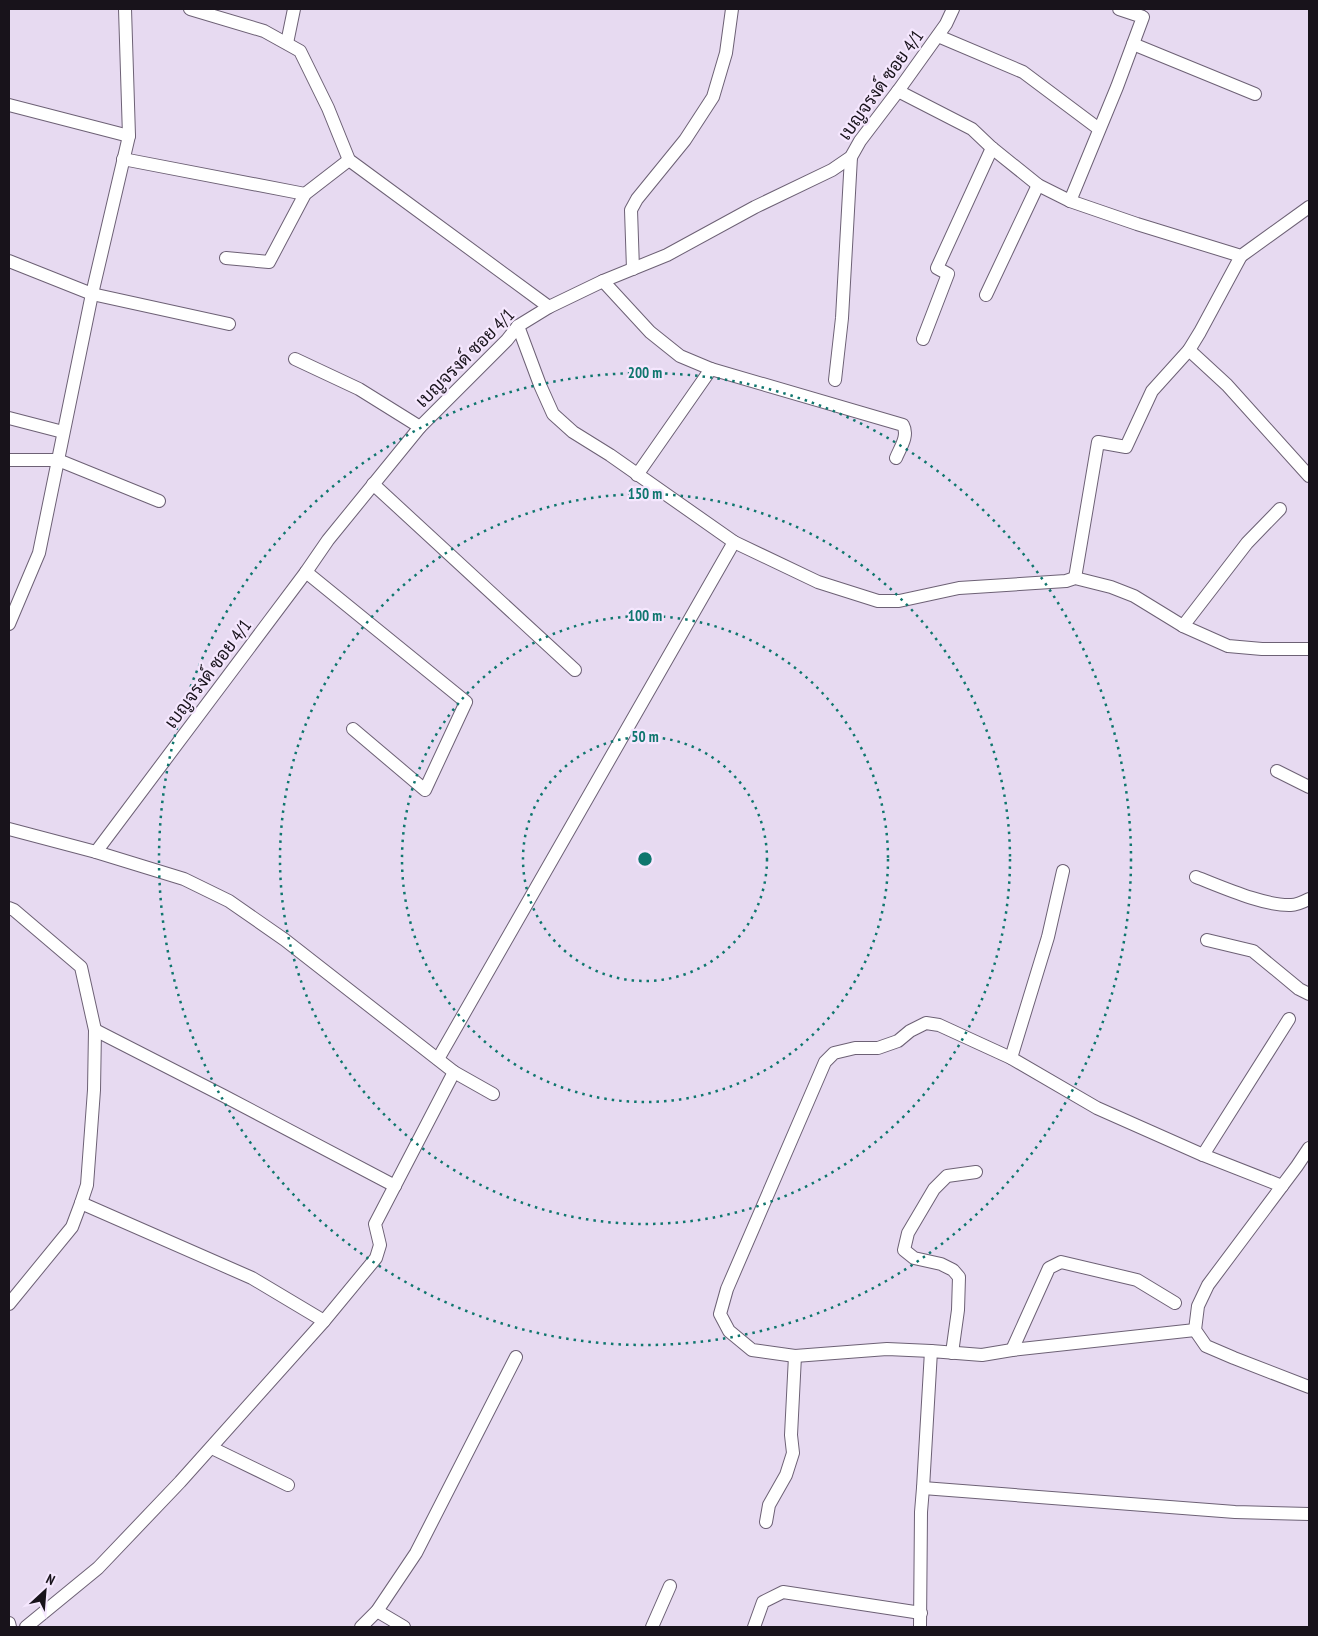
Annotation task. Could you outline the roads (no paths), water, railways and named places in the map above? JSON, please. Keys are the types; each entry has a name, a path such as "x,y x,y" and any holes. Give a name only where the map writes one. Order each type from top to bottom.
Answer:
{"street":[{"path":"9,624 39,553 92,294 129,136 124,9"},
{"path":"190,9 264,31 300,51 328,108 349,160 549,307"},
{"path":"287,43 294,9"},
{"path":"634,269 631,210 637,199 685,140 713,96 726,52 732,9"},
{"name":"เบญจรงด์ ซอย 4/1","path":"96,852 328,540 420,427 507,340 518,326 549,307 603,281 667,256 755,207 832,170 851,157 860,141 938,36 953,9"},
{"path":"1070,201 1117,87 1143,17 1119,9"},
{"path":"938,36 1023,72 1099,129"},
{"path":"1133,44 1256,94"},
{"path":"898,91 972,129 992,148 1038,185 1070,201 1241,256"},
{"path":"9,105 129,136"},
{"path":"923,339 948,274 937,268 992,148"},
{"path":"835,380 842,318 851,157"},
{"path":"123,159 305,194"},
{"path":"226,258 268,262 305,194 349,160"},
{"path":"986,295 1038,185"},
{"path":"1075,578 1098,442 1126,447 1152,391 1189,350 1241,256 1309,208"},
{"path":"9,261 92,294 229,324"},
{"path":"603,281 650,332 680,356 711,369 903,425 906,436 896,458"},
{"path":"518,326 553,414 572,432 637,474 734,542 818,582 878,601 899,601 959,588 1066,581 1075,578 1111,587 1134,596 1183,626 1228,646 1262,649 1309,649"},
{"path":"1189,350 1227,385 1309,476"},
{"path":"295,359 359,389 420,427"},
{"path":"637,474 711,369"},
{"path":"9,418 63,432"},
{"path":"9,460 58,460 159,501"},
{"path":"373,484 575,670"},
{"path":"1183,626 1247,543 1280,509"},
{"path":"438,1059 734,542"},
{"path":"306,572 466,702 425,790 353,729"},
{"path":"1277,770 1309,787"},
{"path":"9,829 96,852 184,879 229,901 285,940 454,1072 493,1094"},
{"path":"1011,1058 1048,938 1063,871"},
{"path":"1196,877 1274,904 1291,905 1309,899"},
{"path":"9,908 14,910 81,968 95,1030 94,1090 87,1184 72,1227 9,1304"},
{"path":"1207,940 1253,951 1299,989 1309,994"},
{"path":"1203,1155 1289,1019"},
{"path":"1195,1330 982,1355 887,1349 795,1356 752,1350 728,1331 720,1314 727,1289 825,1062 834,1053 855,1048 878,1048 898,1041 910,1031 926,1023 939,1024 1011,1058 1097,1108 1203,1155 1282,1186"},
{"path":"95,1030 395,1186"},
{"path":"26,1627 98,1568 212,1448 324,1321 376,1258 380,1245 374,1224 454,1072"},
{"path":"1309,1148 1208,1285 1198,1306 1195,1330 1206,1346 1309,1387"},
{"path":"952,1353 958,1310 959,1277 953,1270 941,1264 914,1258 904,1250 908,1233 934,1189 947,1176 976,1172"},
{"path":"81,1203 252,1278 324,1321"},
{"path":"1012,1350 1049,1268 1061,1262 1137,1280 1175,1303"},
{"path":"920,1627 920,1512 931,1351"},
{"path":"766,1522 769,1505 786,1475 793,1453 791,1435 795,1356"},
{"path":"361,1627 377,1611 416,1553 516,1357"},
{"path":"212,1448 288,1485"},
{"path":"923,1488 1226,1511 1309,1514"},
{"path":"652,1627 670,1586"},
{"path":"754,1627 763,1602 783,1592 920,1612"},
{"path":"377,1611 404,1627"},
{"path":"9,1623 10,1627"}]}
